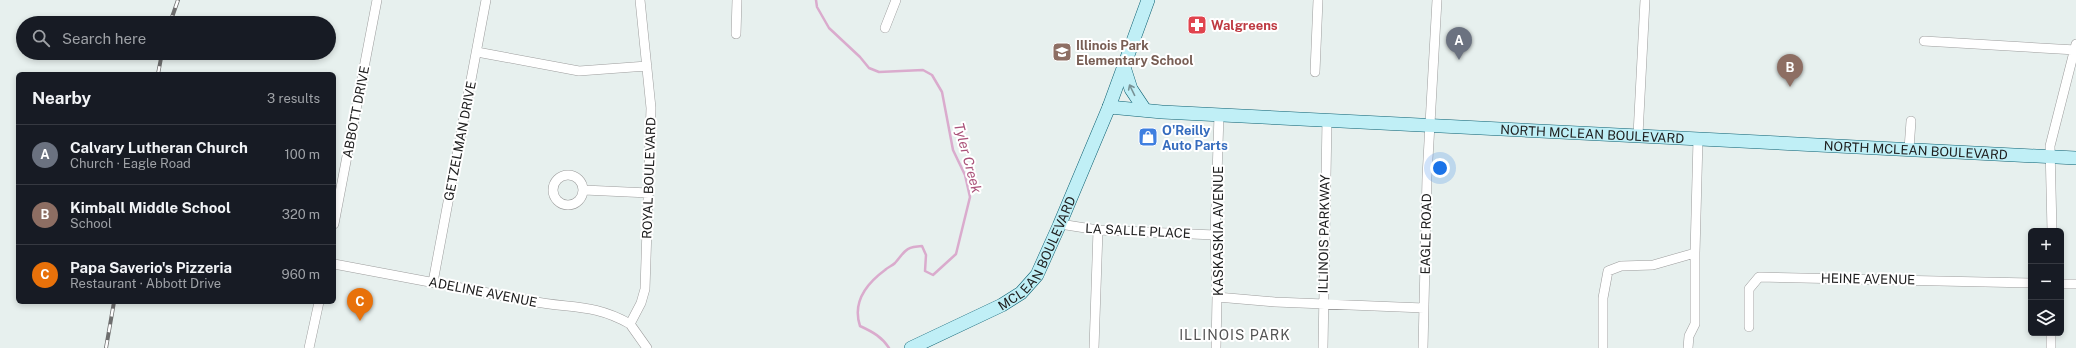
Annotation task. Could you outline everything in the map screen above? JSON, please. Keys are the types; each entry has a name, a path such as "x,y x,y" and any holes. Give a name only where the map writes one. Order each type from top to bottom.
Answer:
{"main road":[{"name":"MCLEAN BOULEVARD","path":"911,348 996,308 1021,292 1041,268 1109,107 1148,0"},
{"path":"1124,67 1131,90 1145,110"},
{"name":"NORTH MCLEAN BOULEVARD","path":"1109,107 1219,115 2076,158"}],"street":[{"name":"ABBOTT DRIVE","path":"336,214 377,0"},
{"name":"GETZELMAN DRIVE","path":"433,282 486,0"},
{"name":"ROYAL BOULEVARD","path":"630,324 641,303 645,289 649,193 651,108 640,0"},
{"path":"736,34 737,0"},
{"path":"885,28 896,0"},
{"path":"1315,72 1318,0"},
{"name":"EAGLE ROAD","path":"1423,348 1427,177 1437,0"},
{"path":"1638,135 1645,0"},
{"path":"1924,40 2075,48 2051,139 2052,228"},
{"path":"477,52 579,71 647,66"},
{"name":"KASKASKIA AVENUE","path":"1216,348 1217,296 1215,235 1219,115"},
{"name":"ILLINOIS PARKWAY","path":"1323,348 1327,120"},
{"path":"1909,149 1911,121"},
{"path":"1688,348 1689,336 1695,324 1698,138"},
{"path":"584,190 649,193"},
{"name":"LA SALLE PLACE","path":"1060,224 1098,230 1215,235"},
{"path":"1094,348 1098,230"},
{"path":"1603,348 1603,298 1608,271 1621,266 1653,265 1695,253"},
{"name":"ADELINE AVENUE","path":"336,264 536,302 592,308 607,313 630,324"},
{"name":"HEINE AVENUE","path":"1749,327 1749,289 1759,277 2028,283"},
{"path":"2064,284 2076,284"},
{"path":"1217,296 1275,302 1424,308"},
{"path":"310,348 319,304"},
{"path":"630,324 647,348"},
{"path":"2051,336 2051,348"}],"waterway":[{"name":"Tyler Creek","path":"816,0 817,7 829,28 860,57 869,68 879,72 923,70 932,75 942,92 953,150 965,175 970,197 956,254 933,275 925,271 926,255 922,246 908,249 895,263 878,275 862,294 858,309 860,326 877,335 889,348"}],"railway":[{"path":"172,16 178,0"},
{"path":"158,72 161,60"},
{"path":"106,348 114,304"}],"place":[{"name":"Walgreens","path":"1197,25"},
{"name":"Illinois Park Elementary School","path":"1062,52"},
{"name":"Calvary Lutheran Church","path":"1459,60"},
{"name":"Kimball Middle School","path":"1790,87"},
{"name":"O'Reilly Auto Parts","path":"1148,137"},
{"name":"Papa Saverio's Pizzeria","path":"360,321"}],"district":[{"name":"ILLINOIS PARK","path":"1235,335"}]}
